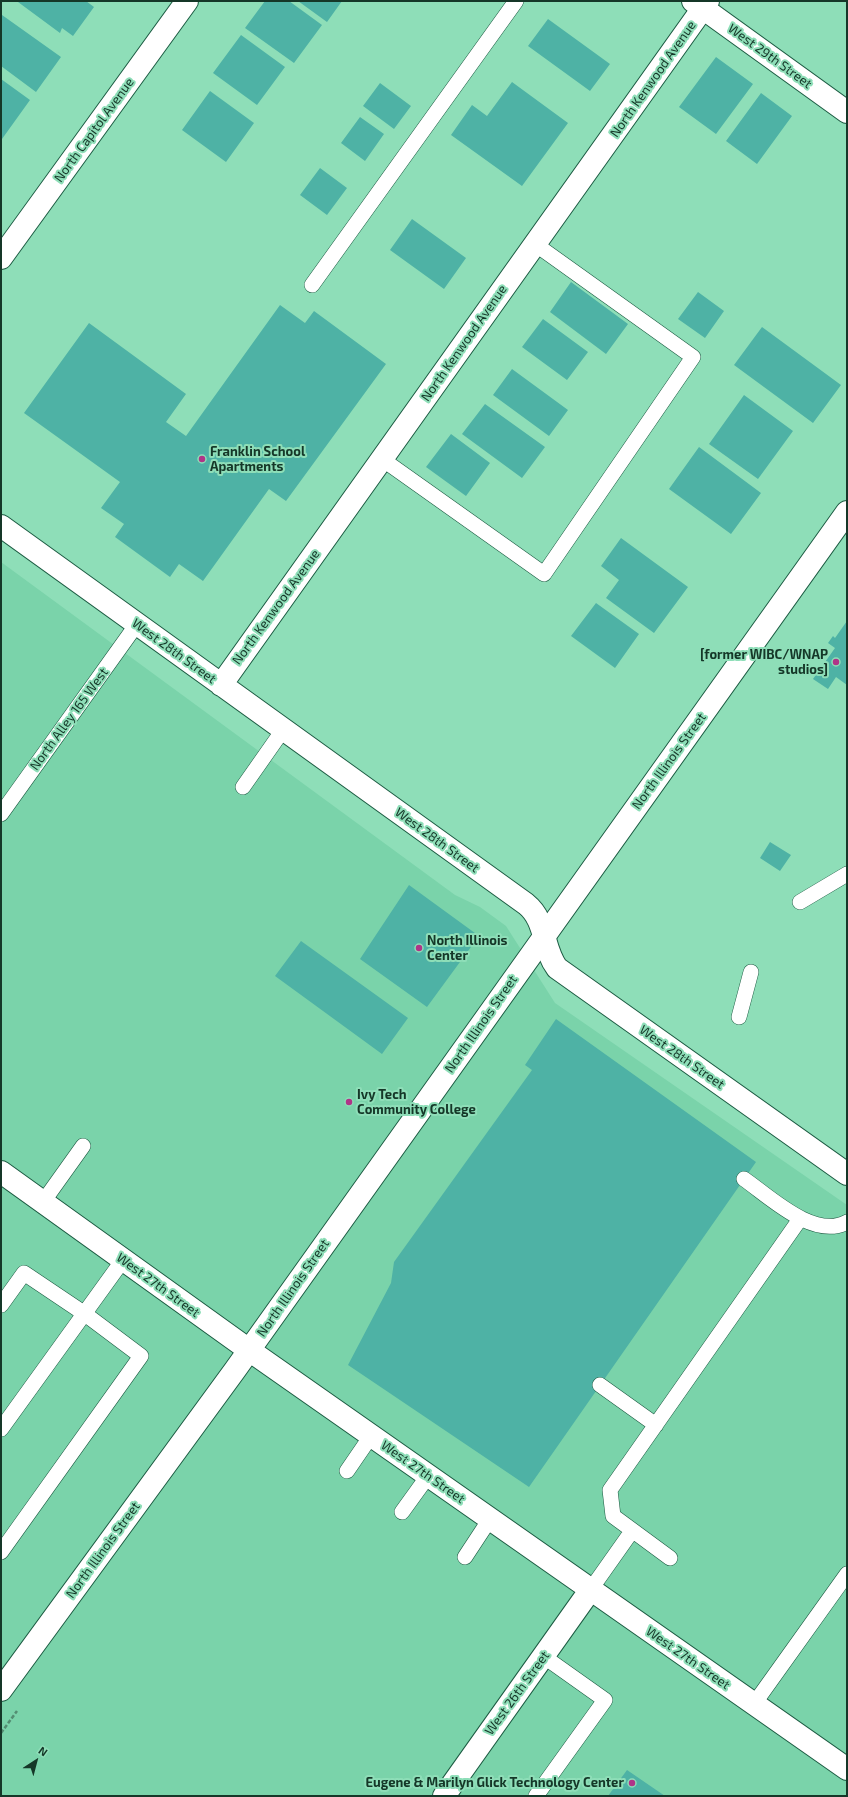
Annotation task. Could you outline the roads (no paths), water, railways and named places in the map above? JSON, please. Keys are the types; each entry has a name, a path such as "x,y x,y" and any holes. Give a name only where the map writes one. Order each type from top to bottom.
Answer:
{"street":[{"name":"North Capitol Avenue","path":"1,258 187,1"},
{"name":"West 29th Street","path":"701,4 847,112"},
{"name":"North Kenwood Avenue","path":"221,685 535,244 701,4"},
{"name":"North Illinois Street","path":"1,1690 249,1350 847,512"},
{"name":"West 28th Street","path":"1,526 530,907 539,919 542,926 543,937 552,962 557,968 847,1174"},
{"name":"West 27th Street","path":"1,1172 249,1350 847,1769"},
{"name":"West 26th Street","path":"444,1796 591,1589"}],"lane":[{"path":"312,285 516,1"},
{"path":"382,459 544,574 693,357 535,244"},
{"name":"North Alley 165 West","path":"1,814 137,624"},
{"path":"243,787 283,730"},
{"path":"800,902 847,874"},
{"path":"739,1017 751,972"},
{"path":"43,1202 83,1146"},
{"path":"744,1179 800,1219 825,1227 847,1223"},
{"path":"670,1558 613,1516 610,1490 800,1219"},
{"path":"1,1430 123,1260"},
{"path":"1,1305 24,1273 85,1314 141,1356 1,1552"},
{"path":"600,1385 656,1425"},
{"path":"347,1471 371,1436"},
{"path":"402,1512 428,1476"},
{"path":"465,1556 490,1519"},
{"path":"591,1589 632,1531"},
{"path":"754,1704 847,1574"},
{"path":"536,1796 605,1700 543,1656"}],"place":[{"name":"Franklin School Apartments","path":"202,459"},
{"name":"[former WIBC/WNAP studios]","path":"836,662"},
{"name":"North Illinois Center","path":"419,948"},
{"name":"Ivy Tech Community College","path":"349,1102"},
{"name":"Eugene & Marilyn Glick Technology Center","path":"632,1783"}]}
